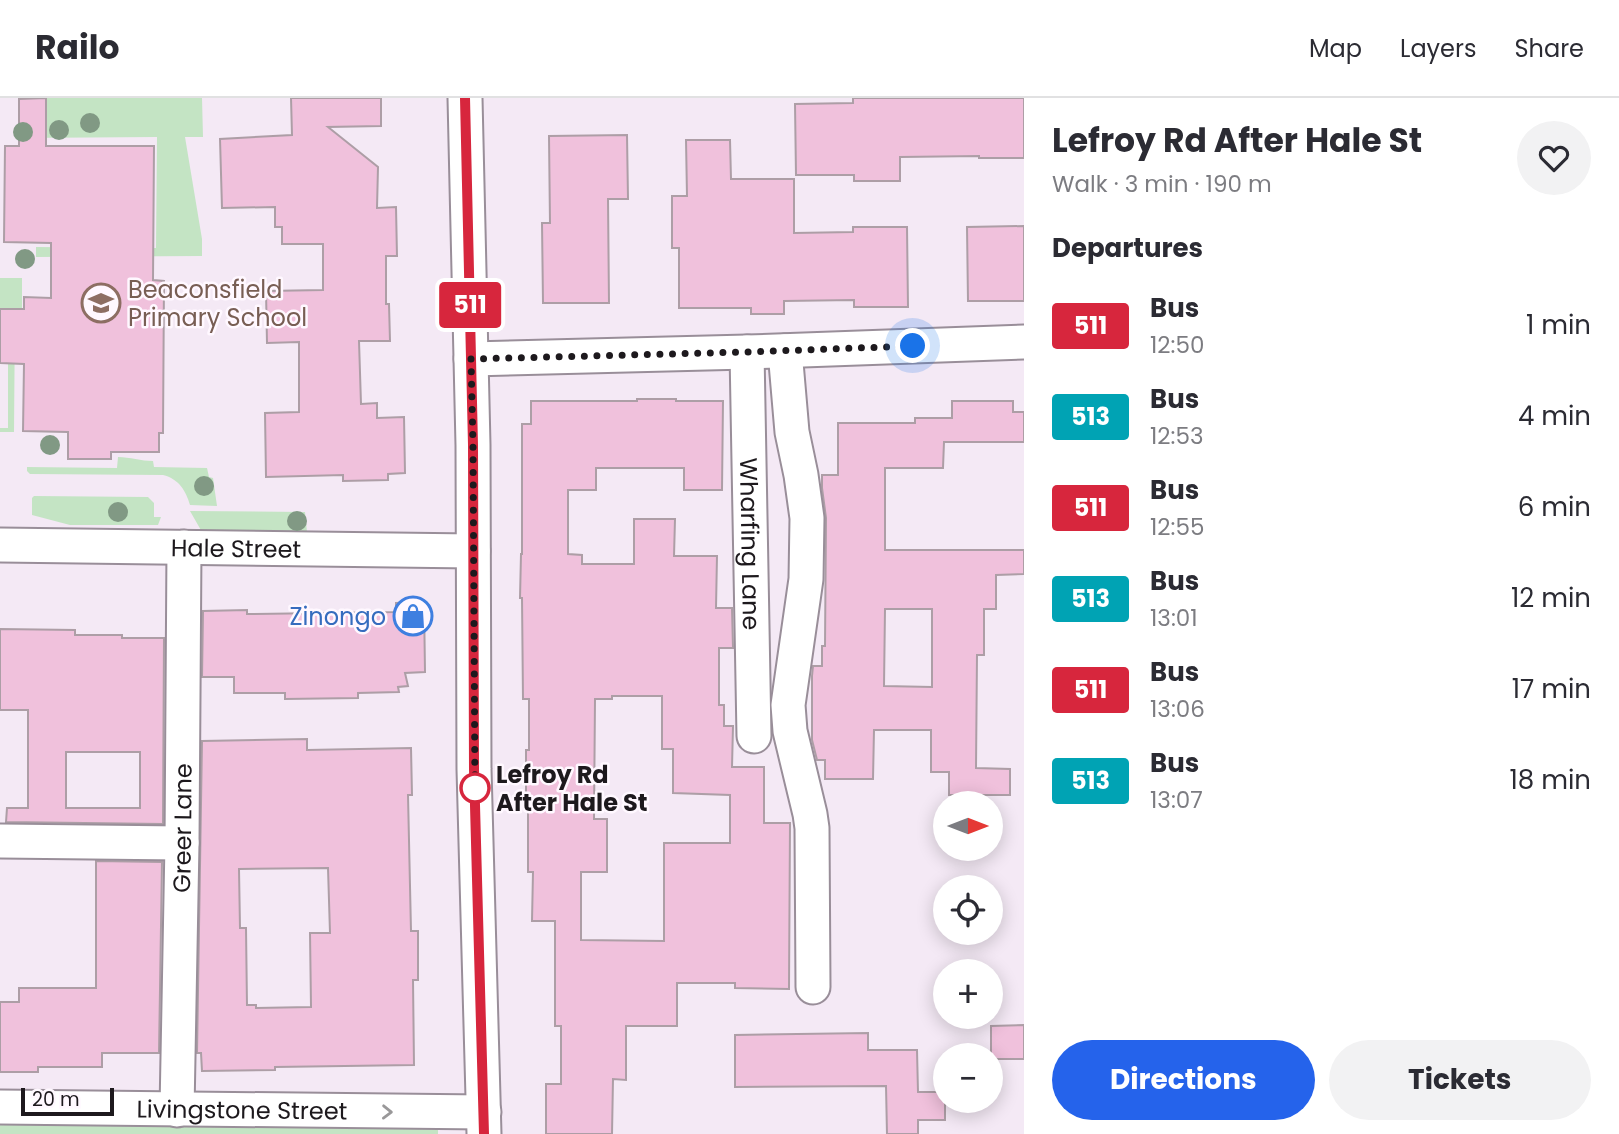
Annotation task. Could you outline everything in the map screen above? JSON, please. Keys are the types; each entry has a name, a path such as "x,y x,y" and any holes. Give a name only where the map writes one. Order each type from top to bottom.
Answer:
{"street":[{"path":"465,98 473,445 474,769 484,1123"},
{"path":"471,359 1024,342"},
{"path":"785,351 792,432 807,518 806,579 788,705 790,731 812,828 813,987"},
{"name":"Wharfing Lane","path":"747,352 754,736"},
{"name":"Hale Street","path":"0,545 473,551"},
{"name":"Greer Lane","path":"177,1110 184,547"},
{"path":"0,841 182,843"},
{"name":"Livingstone Street","path":"0,1107 177,1110 484,1123"}],"green space":[{"path":"18,98 202,98 203,137 185,137 202,239 202,256 36,257 36,247 156,248 157,137 19,138"},
{"path":"0,278 22,278 22,309 15,309 14,432 0,432 0,428 8,428 8,364 12,363 13,309 0,309"},
{"path":"118,457 153,461 154,467 207,468 209,477 213,478 217,506 190,505 181,486 163,475 30,474 27,471 27,467 117,468"},
{"path":"34,496 148,497 154,503 154,517 161,517 158,525 70,525 32,515"},
{"path":"190,511 305,512 307,532 202,532"},
{"path":"0,1121 438,1127 438,1134 0,1134"}],"building":[{"path":"46,98 46,146 154,146 153,280 164,281 163,433 159,433 159,452 111,452 111,459 68,459 68,432 23,431 24,364 0,363 0,309 24,309 24,297 51,298 51,243 4,242 5,146 19,146 19,99"},
{"path":"291,98 381,98 381,126 328,127 378,167 377,208 396,207 397,256 386,256 386,304 389,304 390,341 359,341 361,404 377,403 377,418 404,417 405,473 388,474 388,480 343,481 343,475 266,477 265,413 299,412 299,342 267,343 266,291 323,290 323,244 282,244 282,227 275,227 275,207 222,208 220,139 292,135"},
{"path":"853,98 1024,98 1024,158 900,157 900,181 854,181 854,175 796,175 795,104 853,103"},
{"path":"627,135 628,199 608,199 609,303 543,303 542,223 550,223 549,136"},
{"path":"686,140 730,140 731,179 794,179 794,233 853,232 853,227 907,227 908,307 854,307 854,300 784,301 784,314 751,314 751,308 679,308 679,248 672,248 672,196 687,196"},
{"path":"1024,226 1024,301 968,301 967,227"},
{"path":"531,401 723,401 722,490 684,490 684,468 596,468 596,490 568,490 568,554 582,555 582,564 634,564 634,519 675,519 674,556 717,556 716,608 732,608 733,648 719,648 719,705 724,705 724,726 733,726 732,767 764,767 764,823 790,823 789,989 735,988 735,983 677,983 677,1026 626,1026 626,1080 613,1079 612,1134 546,1134 546,1084 561,1084 561,1026 555,1026 555,921 532,921 533,872 528,872 526,750 529,750 529,699 523,699 520,598 522,424 531,424","holes":["612,696 662,696 662,749 673,749 673,793 730,795 730,843 664,843 664,941 581,940 581,872 607,872 607,819 594,819 595,699 612,699"]},
{"path":"952,401 1013,401 1013,412 1024,412 1024,442 944,442 943,468 885,468 885,550 1024,550 1024,574 996,575 996,609 984,609 984,655 977,655 976,768 1010,769 1010,795 1003,795 1003,791 949,791 949,772 931,772 931,730 874,730 873,779 825,779 825,760 817,760 812,740 812,676 813,666 822,666 822,646 825,646 826,518 822,475 838,475 838,423 915,423 915,418 952,418","holes":["885,609 932,609 932,687 884,686"]},
{"path":"424,602 425,672 405,673 408,686 398,687 399,692 358,693 358,698 285,699 285,693 234,693 234,677 202,677 203,611 247,610 247,614 396,612 396,603"},
{"path":"0,629 75,630 75,635 164,638 163,824 6,822 7,808 28,808 28,710 0,710","holes":["66,752 140,752 140,808 66,808"]},
{"path":"307,739 307,750 411,748 412,795 408,795 411,931 418,931 418,980 413,980 414,1065 202,1071 201,1053 197,1053 202,741","holes":["328,868 330,933 310,933 311,1007 256,1008 256,1005 247,1005 246,928 240,928 239,869"]},
{"path":"96,861 162,862 159,1053 102,1053 102,1067 38,1067 38,1072 0,1072 0,1002 19,1002 19,988 96,988"},
{"path":"1024,1025 1024,1059 1003,1059 1003,1043 991,1043 991,1029 1003,1029 1003,1026"},
{"path":"868,1033 868,1050 917,1050 918,1092 933,1092 933,1113 945,1113 945,1120 918,1120 918,1134 887,1134 886,1086 735,1087 735,1035"}],"bus line":[{"name":"511","path":"465,98 473,445 474,769 484,1134"}],"place":[{"name":"Beaconsfield Primary School","path":"101,303"},
{"name":"Zinongo","path":"413,616"},
{"name":"Lefroy Rd After Hale St","path":"475,788"}],"route":[{"path":"475,788 475,794 471,359 913,346"}]}
